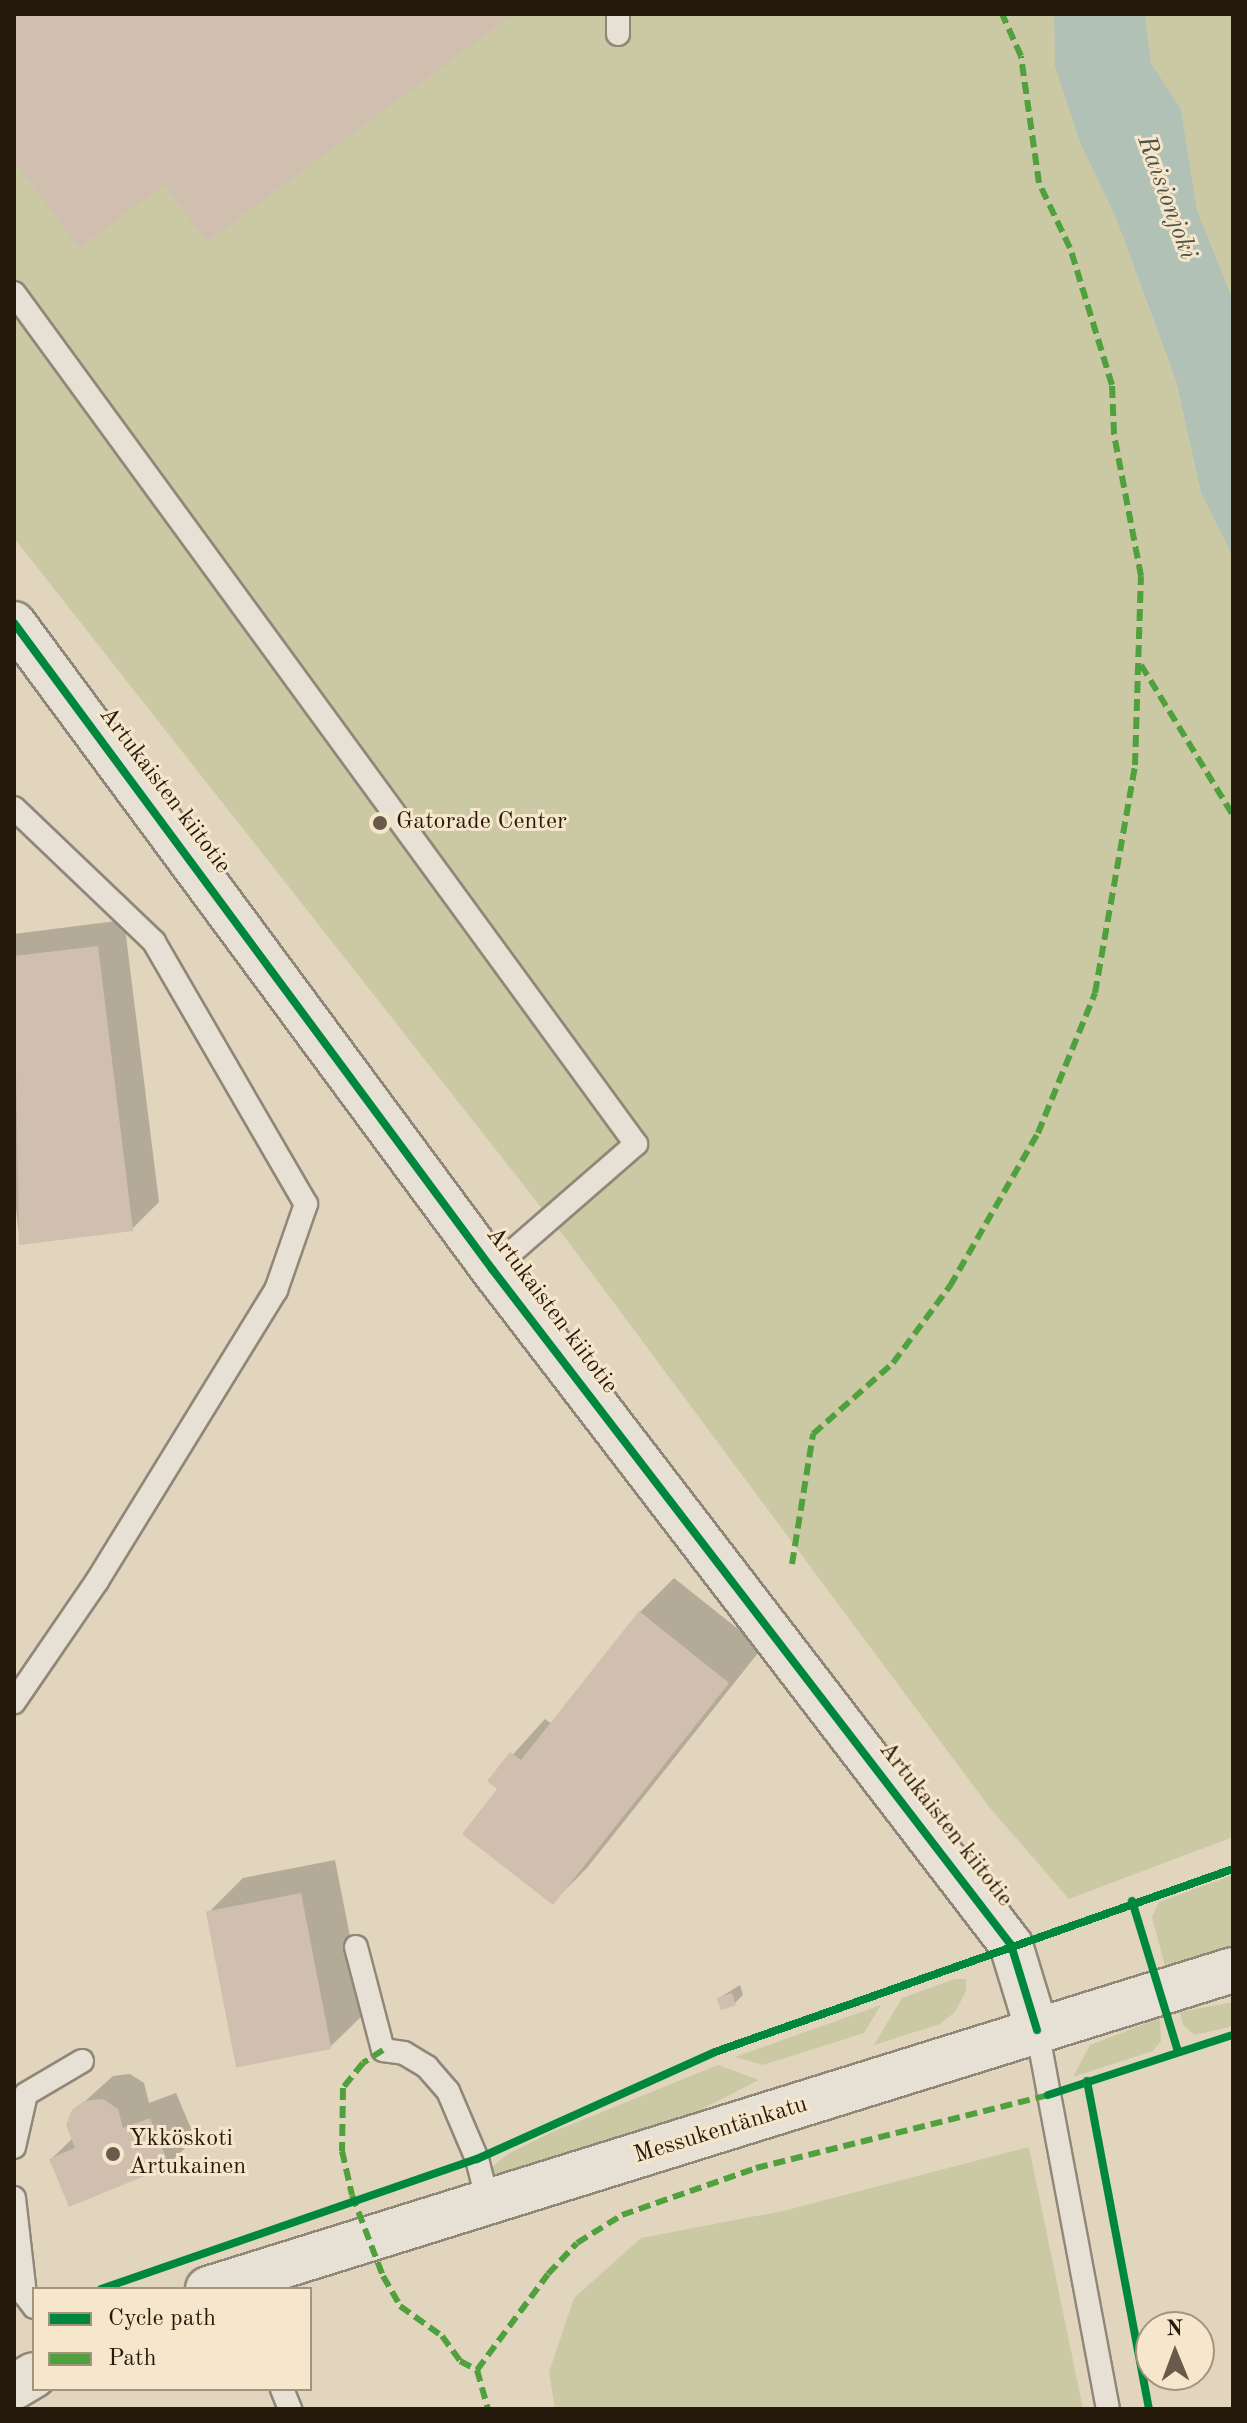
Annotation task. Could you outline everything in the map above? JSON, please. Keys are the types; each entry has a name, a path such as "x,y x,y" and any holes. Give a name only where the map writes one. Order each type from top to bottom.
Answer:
{"street":[{"name":"Artukaisten kiitotie","path":"14,623 492,1269 1011,1945 1037,2030"},
{"name":"Messukentänkatu","path":"224,2286 1233,1970"},
{"path":"14,2387 32,2376"}],"lane":[{"path":"14,293 636,1144 492,1269"},
{"path":"14,808 154,942 306,1204 276,1290 97,1581 14,1702"},
{"path":"356,1947 383,2050 404,2053 427,2067 448,2091 488,2202"},
{"path":"1037,2030 1108,2409"},
{"path":"14,2147 26,2094 82,2061"},
{"path":"14,2198 25,2295 32,2304"},
{"path":"14,2396 19,2409"}],"green space":[{"path":"14,14 1054,14 1055,60 1080,143 1116,218 1176,381 1201,493 1233,557 1233,1837 1069,1899 990,1808 570,1244 14,538"},
{"path":"1145,14 1233,14 1233,300 1197,210 1181,109 1151,63"},
{"path":"1233,1875 1233,1949 1166,1970 1152,1917 1159,1902"},
{"path":"955,1979 966,1979 966,1991 955,2012 940,2024 874,2045 902,1998"},
{"path":"1233,2002 1233,2026 1195,2035 1183,2025 1180,2012"},
{"path":"881,2005 864,2033 763,2065 735,2057"},
{"path":"1160,2018 1161,2041 1153,2051 1073,2077 1090,2045"},
{"path":"718,2065 759,2080 682,2119 504,2175 494,2173 492,2167 508,2154 550,2133"},
{"path":"1029,2147 1083,2409 555,2409 549,2372 574,2298 641,2238 783,2211"}],"water":[{"name":"Raisionjoki","path":"1054,14 1145,14 1151,63 1181,109 1197,210 1233,300 1233,557 1201,493 1176,381 1116,218 1080,143 1055,66"}],"building":[{"path":"14,14 513,14 207,242 164,185 79,248 14,161"},
{"path":"98,946 133,1231 19,1245 14,956"},
{"path":"639,1611 729,1683 553,1905 462,1834 497,1789 487,1781 510,1752 521,1760"},
{"path":"301,1893 331,2049 236,2068 206,1912"},
{"path":"732,1993 736,2005 721,2010 717,1998"},
{"name":"Ykköskoti Artukainen","path":"103,2099 118,2109 123,2128 150,2118 169,2166 69,2207 49,2159 75,2148 66,2125 72,2110 84,2101"}],"marked path":[{"path":"792,1564 813,1434 893,1363 950,1286 1038,1133 1095,993 1135,765 1141,576 1114,434 1112,385 1070,248 1039,183 1021,56 1002,14"},
{"path":"1141,665 1233,815"},
{"path":"383,2050 363,2063 343,2088 342,2151 352,2195 383,2276 400,2306 442,2336 460,2361 477,2370 488,2409"},
{"path":"477,2370 548,2274 577,2243 622,2215 756,2168 1048,2095"}],"cycle path":[{"path":"14,623 492,1269 1011,1945 1037,2030"},
{"path":"107,2287 477,2159 715,2052 1233,1869"},
{"path":"1132,1901 1178,2051"},
{"path":"1048,2095 1233,2035"},
{"path":"1087,2081 1149,2409"}],"place":[{"name":"Gatorade Center","path":"380,823"},
{"name":"Ykköskoti Artukainen","path":"113,2154"}]}
